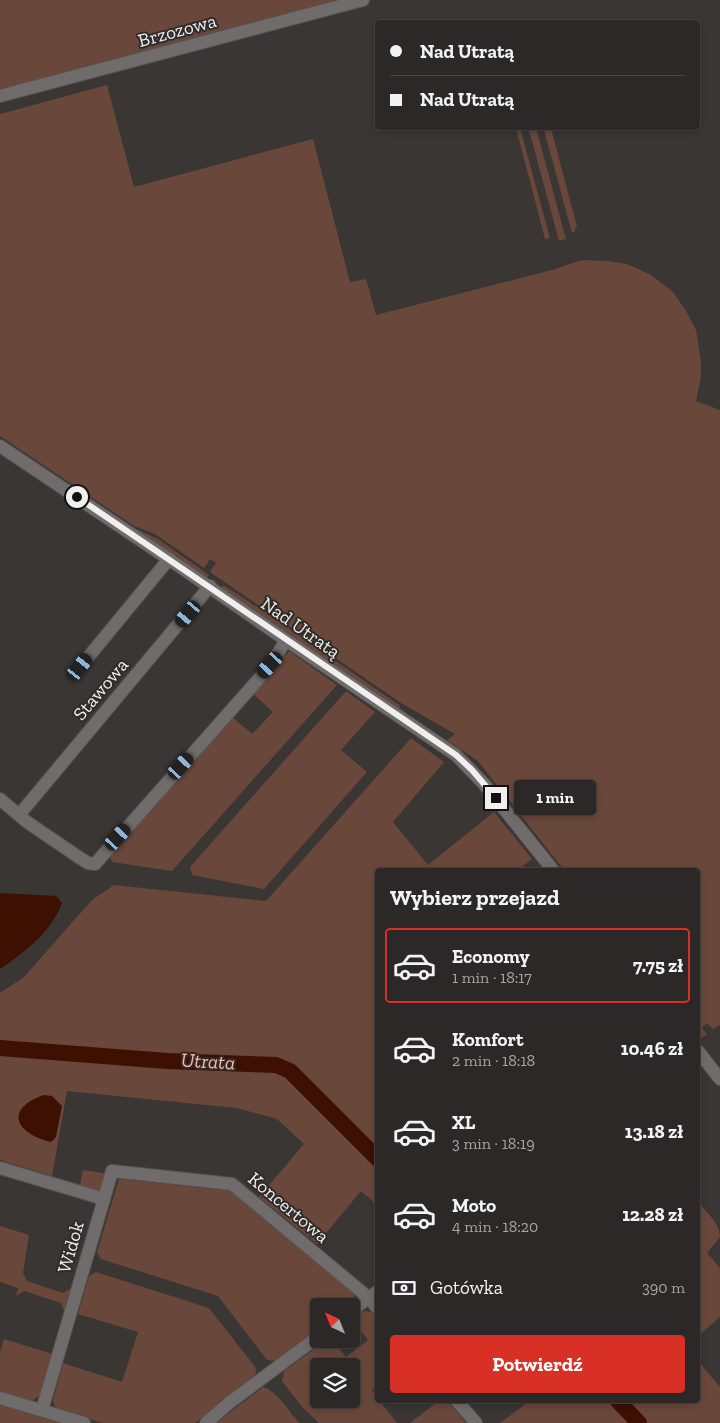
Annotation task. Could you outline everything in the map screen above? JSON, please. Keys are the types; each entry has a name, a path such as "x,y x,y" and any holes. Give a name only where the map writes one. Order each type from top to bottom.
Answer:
{"street":[{"name":"Brzozowa","path":"0,96 363,0"},
{"name":"Nad Utratą","path":"0,446 210,586 456,755 484,784 551,868"},
{"path":"80,667 169,559"},
{"name":"Stawowa","path":"19,815 210,586"},
{"path":"0,799 19,815 88,864 95,864 270,665 286,640"},
{"path":"0,787 0,795"},
{"path":"700,1053 720,1078"},
{"path":"0,1168 104,1199"},
{"name":"Koncertowa","path":"104,1199 112,1171 232,1184 373,1295"},
{"name":"Widok","path":"42,1410 104,1199"},
{"path":"360,1305 373,1295"},
{"path":"206,1423 229,1403 310,1343"},
{"path":"0,1398 84,1423"},
{"path":"459,1403 476,1423"}],"shaded area":[{"path":"0,0 356,0 0,94"},
{"path":"107,85 134,187 313,139 350,282 366,279 376,315 552,270 582,260 627,264 651,275 673,292 696,330 701,361 701,377 696,401 720,410 720,1025 713,1029 707,1023 702,1028 707,1034 700,1039 700,1014 702,1012 700,1010 700,868 562,868 478,761 447,740 455,734 401,703 210,572 216,563 210,559 204,568 155,534 134,526 0,436 0,114"},
{"path":"517,130 521,130 550,238 545,239"},
{"path":"529,130 537,130 566,239 559,241"},
{"path":"544,130 552,130 577,227 572,233"},
{"path":"0,440 130,526 158,539 209,575 206,579 176,555 174,558 0,442"},
{"path":"223,585 399,705 398,711 220,589"},
{"path":"289,651 337,685 172,871 112,862 109,854 231,716 252,734 273,712 252,693"},
{"path":"346,691 375,712 341,750 367,772 264,889 192,875 190,867"},
{"path":"411,738 444,762 393,822 428,865 494,812 532,859 521,868 375,868 375,1203 361,1191 317,1244 259,1197 304,1144 277,1119 236,1108 67,1091 52,1176 0,1160 0,993 24,977 92,900 114,885 266,901"},
{"path":"0,893 56,896 62,903 44,932 19,956 0,969"},
{"path":"44,1095 52,1096 62,1106 56,1137 51,1142 29,1133 19,1121 19,1114 23,1107"},
{"path":"83,1170 103,1173 106,1176 103,1187 99,1191 80,1185"},
{"path":"119,1179 232,1191 354,1293 354,1298 310,1298 310,1335 276,1361 267,1360 218,1296 101,1259 97,1252"},
{"path":"700,1204 718,1227 720,1237 707,1253 720,1268 720,1317 700,1334"},
{"path":"0,1226 29,1235 23,1273 27,1281 63,1293 72,1288 65,1313 61,1303 24,1291 16,1296 18,1288 0,1282"},
{"path":"96,1272 209,1308 256,1368 255,1378 195,1423 103,1423 57,1410 53,1401 63,1363 122,1382 138,1332 78,1314 89,1276"},
{"path":"363,1311 373,1312 375,1314 375,1388 372,1390 375,1394 375,1403 381,1403 397,1423 319,1423 303,1408 282,1381 284,1371 316,1348 338,1348 346,1357 368,1340 360,1330 360,1313"},
{"path":"4,1339 53,1354 40,1396 31,1401 0,1391 0,1352"},
{"path":"700,1363 720,1387 720,1423 500,1423 527,1403 700,1403"},
{"path":"263,1387 274,1393 300,1423 216,1423"},
{"path":"436,1403 449,1403 466,1423 410,1423"},
{"path":"0,1405 60,1423 0,1423"}],"waterway":[{"name":"Utrata","path":"0,1048 167,1061 276,1065 290,1071 375,1156"},
{"name":"Utrata","path":"620,1403 639,1423"}],"route":[{"path":"77,497 456,755 496,798"}]}
